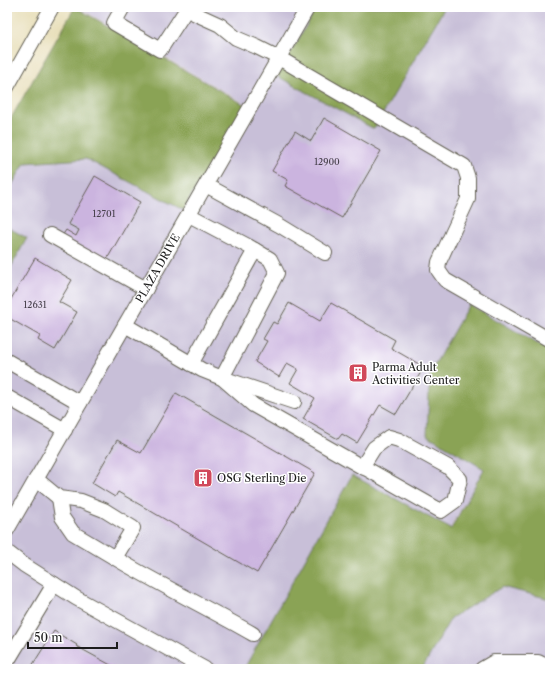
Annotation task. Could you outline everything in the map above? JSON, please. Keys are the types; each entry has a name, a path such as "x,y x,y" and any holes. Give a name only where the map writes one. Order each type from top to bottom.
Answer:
{"street":[{"path":"7,87 52,7"},
{"path":"123,7 114,23 160,50 187,8 220,25 236,38 257,46 279,58 464,166 468,178 468,199 439,262 438,270 445,280 451,284 550,339"},
{"name":"PLAZA DRIVE","path":"7,530 308,7"},
{"path":"206,185 325,252"},
{"path":"189,215 270,259 277,273 222,378"},
{"path":"50,235 146,288"},
{"path":"191,364 255,250"},
{"path":"125,325 202,370 294,402"},
{"path":"7,361 80,403"},
{"path":"222,378 253,405 362,467 441,511 455,501 460,479 448,467 399,440 389,437 374,448 362,467"},
{"path":"7,397 65,430"},
{"path":"36,479 60,498 81,501 104,510 133,528 115,558"},
{"path":"60,498 62,518 73,533 151,580 253,634"},
{"path":"7,552 24,565 76,598 205,669"},
{"path":"7,662 54,584"},
{"path":"482,669 494,662 538,662 550,668"}],"shaded area":[{"path":"77,7 317,7 277,76 374,129 445,7 550,7 550,351 469,304 430,373 427,435 484,469 450,529 352,475 245,669 7,669 7,274 27,238 7,227 7,193 25,162 86,159 183,210 245,104"},
{"path":"502,587 550,599 550,669 422,669 451,618"}],"green space":[{"path":"75,7 245,105 183,210 86,159 25,163 7,193 7,125"},
{"path":"317,7 445,7 374,129 277,76"},
{"path":"7,227 27,238 7,274"},
{"path":"469,304 550,351 550,599 502,587 451,618 422,669 244,669 352,475 451,529 484,469 427,435 430,373"}],"building":[{"path":"324,118 381,151 342,218 285,186 288,180 272,171 295,131 311,141"},
{"path":"95,176 140,202 106,261 62,236 66,230 76,236 79,230 68,224"},
{"path":"35,258 72,280 59,302 77,312 55,350 38,340 40,336 7,317 7,306"},
{"name":"Parma Adult Activities Center","path":"289,303 320,321 331,303 395,340 391,348 424,367 396,414 380,405 357,443 342,434 338,439 303,419 315,398 290,383 298,369 287,363 279,377 255,362 267,341 263,339 273,322 277,324"},
{"name":"OSG Sterling Die","path":"176,393 315,473 257,573 118,492 115,497 92,483 117,440 141,453"},
{"path":"54,631 77,645 76,646 118,669 30,669"}],"place":[{"name":"Parma Adult Activities Center","path":"358,373"},
{"name":"OSG Sterling Die","path":"203,478"}]}
